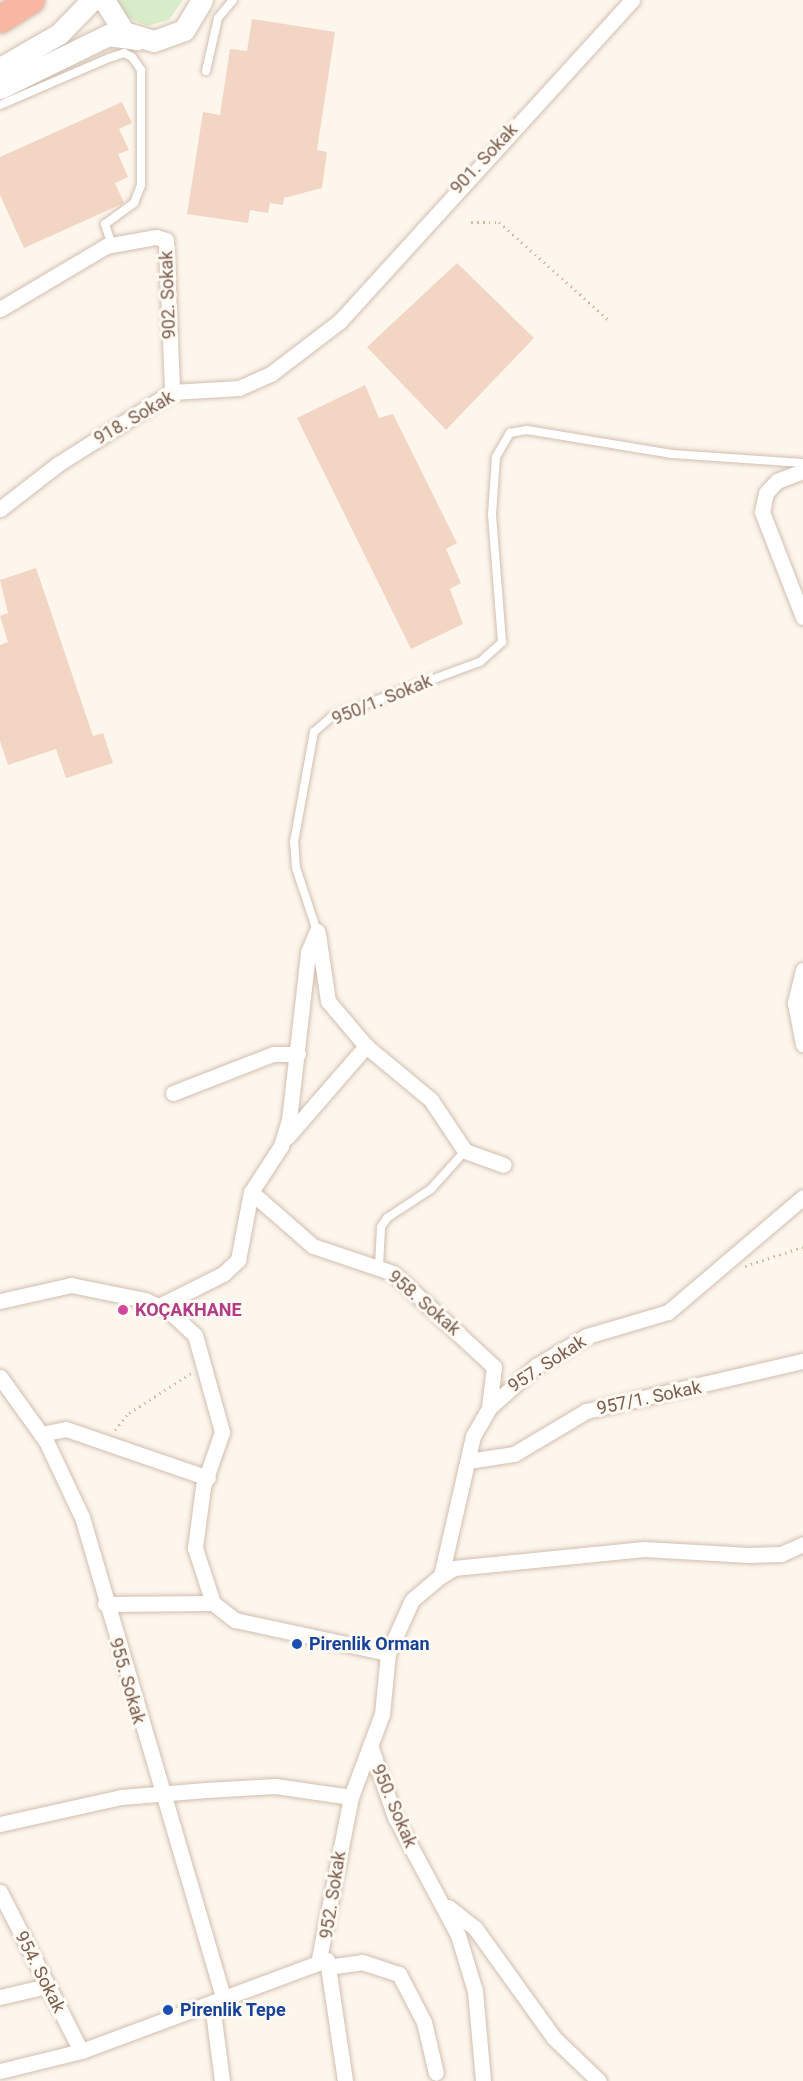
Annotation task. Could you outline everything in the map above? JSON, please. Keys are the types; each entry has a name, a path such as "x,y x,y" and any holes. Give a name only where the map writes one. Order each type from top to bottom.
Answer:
{"highway":[{"path":"0,19 30,0"}],"street":[{"path":"0,68 59,34 92,0"},
{"path":"104,0 112,21 138,39"},
{"path":"0,88 108,35 154,41 184,30 202,0"},
{"name":"901. Sokak","path":"340,321 632,0"},
{"name":"902. Sokak","path":"0,309 112,245 166,240 172,392"},
{"name":"918. Sokak","path":"0,509 58,464 172,392 239,388 272,373 340,321"},
{"path":"803,471 777,481 766,493 762,512 803,617"},
{"path":"317,931 328,1001 366,1046 431,1100 465,1150 504,1166"},
{"path":"280,1146 298,1054 308,952 317,931"},
{"path":"803,970 795,1003 803,1044"},
{"path":"159,1306 223,1274 238,1260 251,1192 280,1146 366,1046"},
{"path":"173,1093 273,1054 298,1054"},
{"name":"958. Sokak","path":"251,1192 313,1246 379,1266 494,1367 489,1408"},
{"name":"957. Sokak","path":"441,1576 468,1461 489,1408 536,1366 587,1336 668,1312 803,1197"},
{"path":"0,1301 71,1285 159,1306 195,1335 206,1365 222,1432 208,1478 195,1548 213,1603 235,1620 388,1653 412,1600 454,1568 644,1549 748,1555 781,1554 803,1544"},
{"name":"957/1. Sokak","path":"468,1461 514,1454 586,1411 803,1361"},
{"name":"955. Sokak","path":"0,1377 41,1434 82,1517 218,2002 222,2081"},
{"path":"41,1434 66,1429 208,1478"},
{"path":"105,1604 213,1603"},
{"name":"950. Sokak","path":"388,1653 382,1714 370,1745 395,1817 445,1905 475,1990 483,2081"},
{"name":"952. Sokak","path":"0,2071 81,2051 310,1969 325,1948 351,1797 370,1745"},
{"path":"0,1824 122,1797 161,1797 276,1786 351,1797"},
{"name":"954. Sokak","path":"0,1892 81,2051"},
{"path":"445,1905 475,1928 554,2038 599,2081"},
{"path":"325,1948 345,2081"},
{"path":"328,1967 362,1962 399,1974 424,2022 436,2073"},
{"path":"0,1997 47,1986"}],"lane":[{"path":"206,72 218,18 233,0"},
{"path":"0,105 109,58 124,53 132,57 141,70 141,185 134,203 105,224 112,245"},
{"name":"950/1. Sokak","path":"317,931 296,868 294,842 314,732 331,717 480,662 501,642 492,515 496,456 510,433 527,430 672,454 803,464"},
{"path":"379,1266 381,1227 387,1218 431,1189 465,1150"}],"path":[{"path":"471,222 499,222 612,322"},
{"path":"717,1272 803,1247"},
{"path":"104,1442 129,1413 206,1365"}],"green space":[{"path":"116,0 183,0 169,20 147,26 125,16"}],"building":[{"path":"252,19 335,32 317,150 327,152 322,188 284,198 283,205 270,203 268,213 250,210 248,223 187,214 203,112 220,115 230,49 247,51"},
{"path":"122,102 132,123 119,129 129,150 118,154 128,177 115,183 124,203 24,248 0,195 0,157"},
{"path":"457,263 534,338 446,430 367,347"},
{"path":"365,385 379,418 393,414 457,543 446,549 461,583 450,589 463,624 411,649 297,418"},
{"path":"36,568 93,736 103,733 113,763 66,778 56,749 8,765 0,741 0,645 8,642 0,616 8,613 0,580"}],"place":[{"name":"KOÇAKHANE","path":"123,1310"},
{"name":"Pirenlik Orman","path":"297,1644"},
{"name":"Pirenlik Tepe","path":"168,2010"}]}
